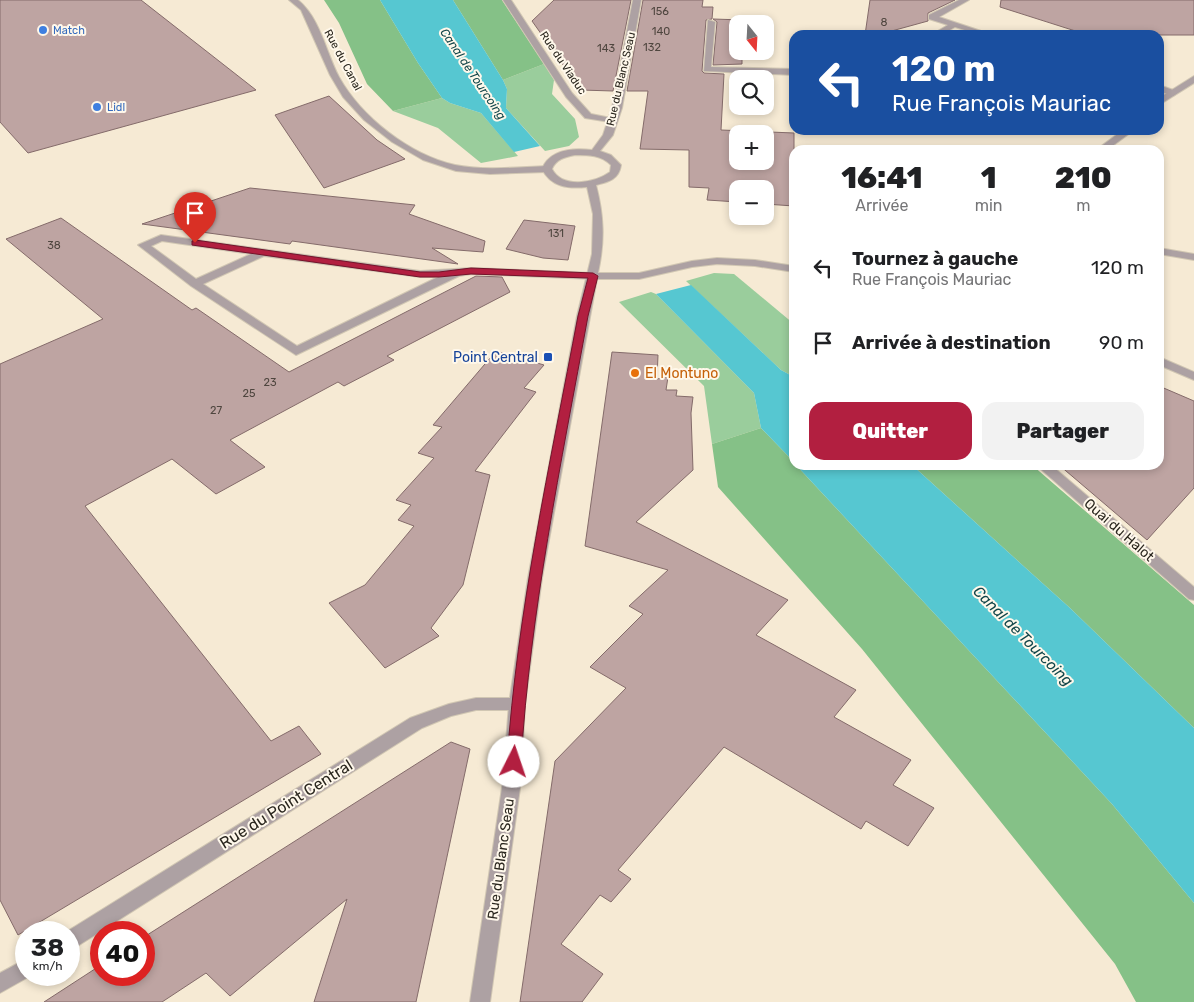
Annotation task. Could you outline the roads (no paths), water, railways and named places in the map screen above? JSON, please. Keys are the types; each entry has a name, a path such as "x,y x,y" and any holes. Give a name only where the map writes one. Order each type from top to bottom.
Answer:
{"street":[{"name":"Rue du Canal","path":"293,0 304,9 346,95 362,112 395,139 430,160 454,168 483,171 547,169"},
{"name":"Rue du Viaduc","path":"507,0 569,95 588,116 613,121"},
{"name":"Rue du Blanc Seau","path":"594,153 608,135 613,121 637,0"},
{"path":"965,0 932,17 974,30"},
{"path":"711,22 707,70 789,72"},
{"path":"944,30 955,24"},
{"path":"1164,99 1194,79"},
{"path":"1164,90 1173,93"},
{"path":"1108,145 1122,135"},
{"path":"575,152 594,153 608,158 616,165 612,177 591,184 575,185 560,182 550,176 547,169 548,164 558,156 575,152"},
{"name":"Rue du Blanc Seau","path":"480,1002 512,781 517,704 535,578 583,316 593,276 599,232 598,214 591,184"},
{"path":"456,273 296,351 195,284 143,245 162,238 420,274 471,271 639,276 703,262 717,261 755,263 789,268"},
{"path":"1164,252 1194,257"},
{"path":"195,284 261,253"},
{"path":"1164,363 1194,376"},
{"name":"Quai du Halot","path":"1049,470 1194,595"},
{"name":"Rue du Point Central","path":"80,934 416,722 449,710 476,704 517,704"},
{"path":"0,984 15,975"}],"water":[{"name":"Canal de Tourcoing","path":"380,0 453,0 503,80 507,89 506,108 540,146 514,152 481,113 450,103 442,98 418,63"},
{"path":"691,285 781,370 789,374 789,457 761,428 754,393 656,294"},
{"name":"Canal de Tourcoing","path":"801,470 918,470 1070,608 1194,728 1194,903 1112,804"}],"place":[{"name":"Match","path":"43,30"},
{"name":"Lidl","path":"97,107"},
{"name":"Point Central","path":"548,357"},
{"name":"El Montuno","path":"635,373"}]}
